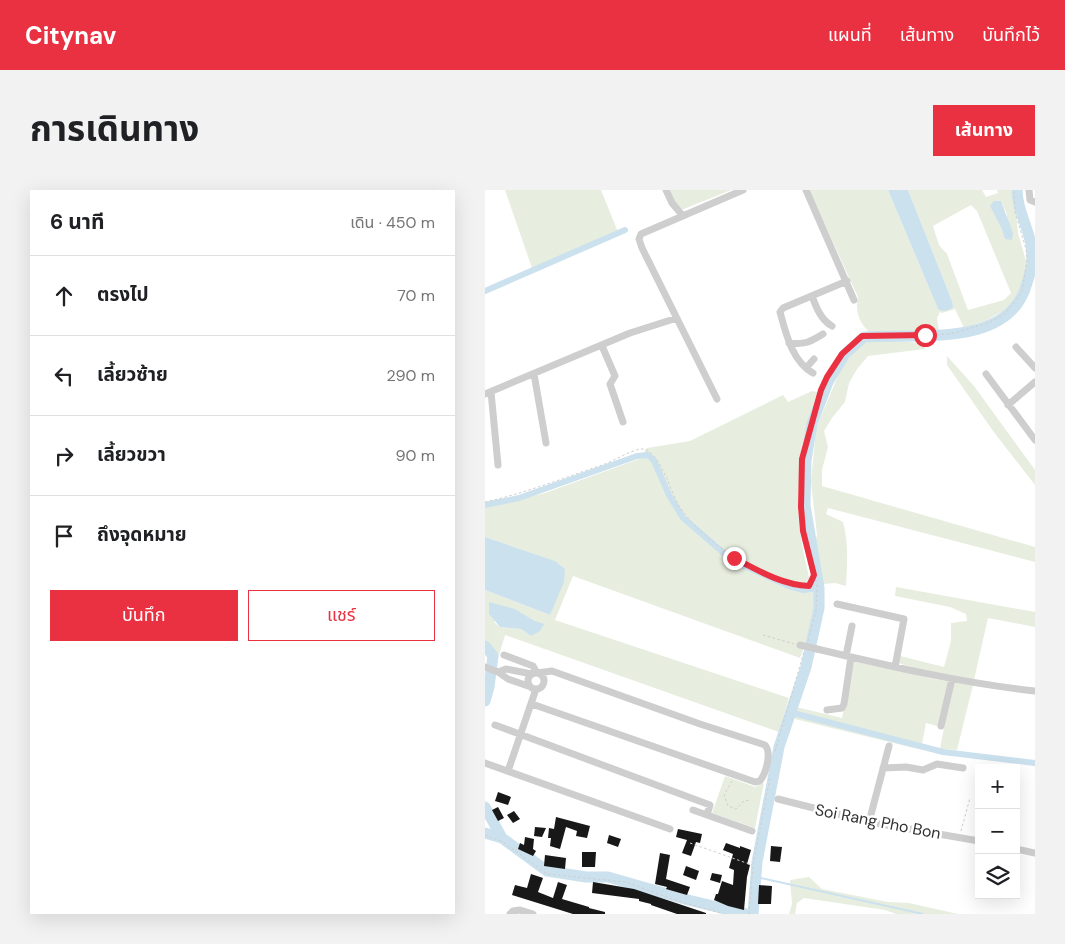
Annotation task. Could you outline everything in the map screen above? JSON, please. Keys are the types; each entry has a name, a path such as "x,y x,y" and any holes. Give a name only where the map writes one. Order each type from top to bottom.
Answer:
{"street":[{"path":"666,190 672,202 683,216"},
{"path":"717,399 642,248 639,238 641,234 743,190"},
{"path":"806,190 854,300"},
{"path":"1029,190 1030,200 1035,202"},
{"path":"813,372 800,363 789,343 780,312 783,308 847,282"},
{"path":"812,296 821,316 826,323 832,326"},
{"path":"498,464 488,393 630,333 677,318"},
{"path":"789,343 802,344 823,334"},
{"path":"602,346 615,376 610,384 623,422"},
{"path":"1016,347 1035,368"},
{"path":"806,368 814,359"},
{"path":"534,374 546,443"},
{"path":"986,374 1035,440"},
{"path":"1008,405 1035,382"},
{"path":"837,604 904,620 895,667"},
{"path":"827,710 842,708 844,704 852,626"},
{"path":"804,646 952,679 1035,691"},
{"path":"504,655 533,666 535,674"},
{"path":"491,669 506,669 535,674 542,676 544,680 541,687 534,688 508,679 491,669"},
{"path":"508,772 532,704 534,688 528,680 535,674 552,671 700,724 760,743 768,748 769,753 763,777 760,781 755,782 532,704"},
{"path":"941,726 952,679"},
{"path":"495,725 710,805 707,814"},
{"path":"869,822 889,746"},
{"path":"485,763 670,828"},
{"path":"883,768 906,767 923,770 937,764 963,768"},
{"name":"Soi Rang Pho Bon","path":"778,799 869,822 975,840"},
{"path":"693,810 752,830"},
{"path":"1020,850 1035,853"},
{"path":"511,914 513,911 520,910 533,914"}],"path":[{"path":"774,755 804,646 816,611 817,585 803,531 802,459 821,390 842,354 862,336 955,333 988,323 1005,314 1022,292 1027,260 1026,249 1015,212 1014,190"},
{"path":"485,502 539,486 641,449 648,451 654,456 683,512 734,558 769,576 802,586 809,586 814,575"},
{"path":"763,635 804,646"},
{"path":"735,774 724,795 728,806 736,808 743,801 750,800"},
{"path":"749,914 753,865 770,777"},
{"path":"960,837 970,798"},
{"path":"485,834 503,842 547,874 587,880 608,879 626,882 675,900 724,914"},
{"path":"690,843 753,865"}],"green space":[{"path":"505,190 601,190 618,232 532,268"},
{"path":"669,190 731,190 679,211"},
{"path":"809,190 888,190 938,309 952,301 908,190 982,190 986,197 998,193 997,190 1014,190 1018,233 1029,271 1025,287 1007,309 985,321 964,328 955,309 940,312 937,318 939,332 869,332 859,316 857,308 858,297","holes":["994,201 1001,201 1007,214 1005,239","971,205 977,211 1011,293 1004,300 968,310 947,254 939,245 933,226"]},
{"path":"874,340 925,343 925,349 868,356 857,369 849,383 845,402 824,431 828,447 822,470 822,486 1035,547 1035,562 828,508 826,514 843,522 845,530 847,554 846,586 835,583 823,584 815,542 817,535 811,482 816,429 842,366 861,344"},
{"path":"947,356 974,386 1035,470 1035,485 993,431 947,365"},
{"path":"812,391 822,393 815,406 805,438 800,474 799,524 809,579 815,599 811,626 800,658 573,576 555,620 789,698 779,732 505,635 496,665 485,651 485,590 550,615 565,569 554,561 485,537 485,508 545,493 639,459 647,448 690,441 783,395 788,402","holes":["515,609 535,621 531,636 521,629 500,627 494,622"]},
{"path":"896,587 1035,612 1035,627 988,618 974,680 931,672 898,663 900,656 944,667 951,641 951,623 967,621 966,614 950,607 895,596"},
{"path":"854,660 934,679 973,685 957,750 940,749 944,728 926,723 922,744 918,749 791,718 796,707 842,718"},
{"path":"725,776 755,787 764,783 755,828 712,813"},
{"path":"809,877 822,889 888,902 909,903 958,914 896,914 885,910 804,898 797,903 795,914 789,914 792,904 790,880"}],"water":[{"path":"888,190 908,190 952,301 953,307 950,309 944,311 938,309"},
{"path":"994,201 1001,201 1013,233 1012,240 1005,239 990,206"},
{"path":"485,537 555,561 565,569 564,582 550,615 485,590"},
{"path":"489,602 515,609 544,624 540,631 531,636 521,629 500,627 489,614"}],"building":[{"path":"498,792 511,797 508,805 495,801"},
{"path":"498,807 504,818 498,821 492,810"},
{"path":"514,811 520,819 513,823 507,815"},
{"path":"556,817 590,826 587,838 576,836 577,831 566,827 560,849 550,846 551,838 548,838 549,828 554,829"},
{"path":"535,827 546,828 542,837 534,836"},
{"path":"678,829 702,834 700,843 696,842 691,856 682,853 687,840 676,837"},
{"path":"609,835 621,839 618,847 607,843"},
{"path":"525,837 534,839 533,849 536,851 533,856 518,849 520,843 524,845"},
{"path":"726,843 751,850 747,864 750,865 744,910 714,900 722,881 733,885 734,870 729,868 733,854 723,850"},
{"path":"771,846 782,847 780,862 770,861"},
{"path":"582,852 596,852 595,867 582,867"},
{"path":"660,853 670,855 666,879 690,887 687,895 655,884"},
{"path":"545,855 566,858 565,869 544,866"},
{"path":"686,866 699,871 696,880 683,875"},
{"path":"712,873 722,875 720,883 710,880"},
{"path":"531,874 543,878 538,892 553,898 558,882 567,885 562,899 605,912 605,914 573,914 512,895 515,885 527,888"},
{"path":"593,882 634,889 706,914 677,914 639,901 639,899 592,893"},
{"path":"759,885 772,886 771,904 758,904"}],"waterway":[{"path":"753,914 757,862 779,747 806,667 819,608 819,588 805,505 806,460 812,424 828,382 845,354 864,337 934,336 959,333 982,328 1002,319 1017,304 1027,283 1032,262 1030,238 1017,197 1017,190"},
{"path":"485,291 625,230"},
{"path":"485,505 519,498 637,456 648,455 654,461 669,495 683,518 733,561 789,586 803,590 819,588"},
{"path":"485,646 493,656 485,701"},
{"path":"789,712 943,752 1035,763"},
{"path":"485,807 502,838"},
{"path":"485,833 502,838 547,871 586,877 608,877 688,900 747,914"},
{"path":"756,877 923,914"}],"route":[{"path":"734,558 769,576 802,586 809,586 814,575 803,531 801,507 802,459 821,390 827,377 842,354 862,336 892,334 925,335"}]}
